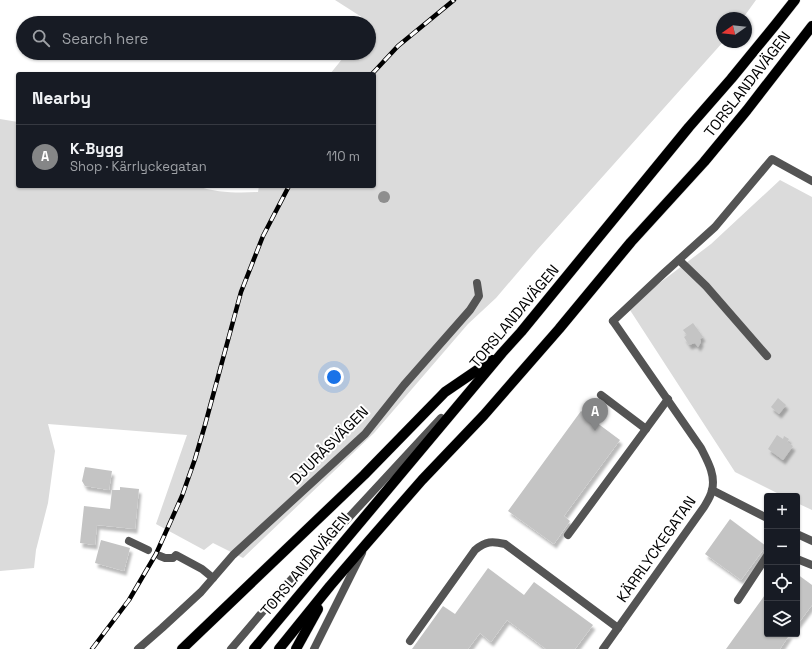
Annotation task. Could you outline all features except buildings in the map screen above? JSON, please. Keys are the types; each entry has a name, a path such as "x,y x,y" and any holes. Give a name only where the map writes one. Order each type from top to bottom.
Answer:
{"main road":[{"name":"TORSLANDAVÄGEN","path":"254,649 502,353 522,332 684,133 749,57 795,0"},
{"name":"TORSLANDAVÄGEN","path":"279,649 367,543 422,480 489,409 559,329 631,242 704,162 748,110 812,26"},
{"path":"182,649 364,475 445,392 502,353"},
{"path":"296,649 330,586"}],"street":[{"path":"767,356 706,286 679,260 716,227 772,159 812,181"},
{"name":"KÄRRLYCKEGATAN","path":"602,649 704,507 712,490 713,479 704,453 613,321 679,260"},
{"name":"DJURÅSVÄGEN","path":"138,649 200,592 233,555 365,434 404,385 470,310 478,296 477,283"},
{"path":"231,649 276,596 502,353"},
{"path":"602,395 646,429"},
{"path":"568,535 668,399"},
{"path":"712,490 764,516"},
{"path":"800,535 812,541"},
{"path":"129,541 148,550"},
{"path":"410,641 475,550 482,544 489,542 506,544 618,628"},
{"path":"314,649 367,543"},
{"path":"160,556 165,558 173,558 176,554 202,569 213,578"},
{"path":"800,560 812,565"},
{"path":"738,600 764,561"}],"shaded area":[{"path":"335,0 756,0 747,12 716,12 716,48 718,48 496,298 468,324 374,433 243,558 213,543 204,550 156,524 187,435 48,424 55,451 48,503 36,550 34,568 0,571 0,119 16,122 16,188 205,188 228,192 258,192 259,188 376,188 376,72 332,72 341,60 376,60 376,16 360,16"},
{"path":"780,180 812,197 812,510 800,504 800,493 777,493 735,472 628,307 711,244"}],"railway":[{"path":"374,72 398,46 454,0"},
{"path":"92,649 129,600 156,554 182,496 205,425 241,292 263,236 288,188"}],"place":[{"name":"K-Bygg","path":"595,431"}]}
